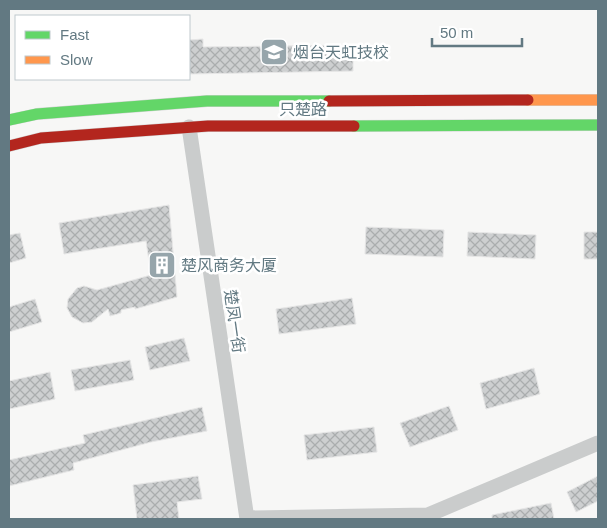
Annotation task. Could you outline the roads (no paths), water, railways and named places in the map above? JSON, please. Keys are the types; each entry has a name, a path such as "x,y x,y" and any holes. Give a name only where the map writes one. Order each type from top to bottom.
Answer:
{"main road":[{"name":"只楚路","path":"9,120 37,114 207,101 598,100"},
{"name":"只楚路","path":"9,146 41,138 189,127 598,125"}],"street":[{"name":"楚凤一街","path":"189,127 247,519"},
{"path":"247,519 428,515 598,442"}],"place":[{"name":"烟台天虹技校","path":"274,52"},
{"name":"楚风商务大厦","path":"162,265"}]}
